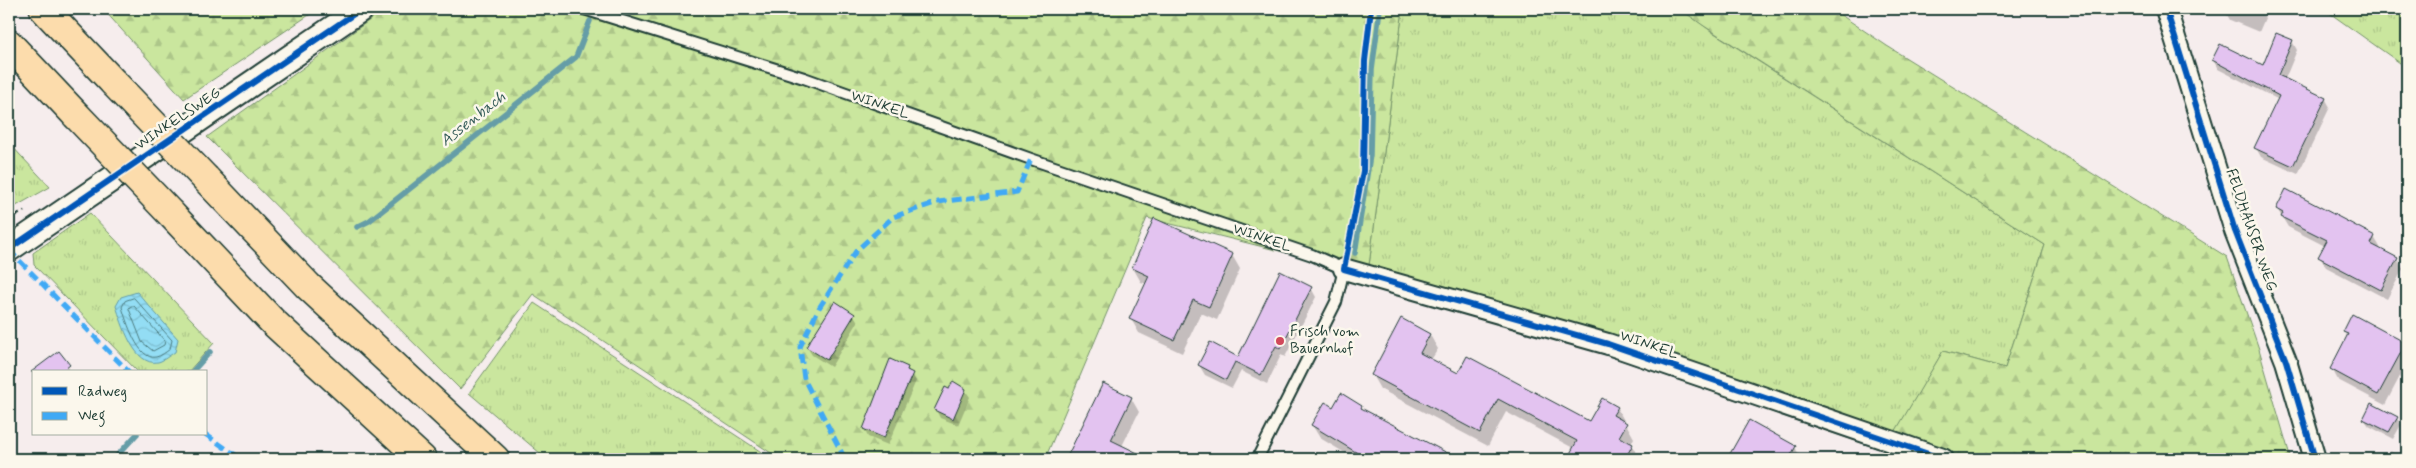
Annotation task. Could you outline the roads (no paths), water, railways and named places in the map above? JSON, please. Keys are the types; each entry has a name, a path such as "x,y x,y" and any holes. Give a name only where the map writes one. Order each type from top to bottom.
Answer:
{"highway":[{"path":"44,9 308,286 495,459"},
{"path":"9,44 272,321 422,459"}],"street":[{"name":"WINKELSWEG","path":"9,249 361,9"},
{"name":"FELDHAUSER WEG","path":"2166,9 2235,231 2286,361 2315,459"},
{"name":"WINKEL","path":"1344,269 1608,344 1943,459"}],"lane":[{"name":"WINKEL","path":"584,9 804,78 1031,159 1312,255 1344,269"},
{"path":"1257,459 1336,302 1344,269"}],"water":[{"path":"137,292 178,339 175,352 158,362 150,362 142,358 136,351 126,333 116,306 121,297"}],"waterway":[{"path":"1355,253 1370,155 1372,70 1380,9"},
{"name":"Assenbach","path":"357,227 369,221 576,57 590,21"},
{"name":"Assenbach","path":"194,370 210,352"},
{"name":"Assenbach","path":"114,459 135,436"}],"place":[{"name":"Frisch vom Bauernhof","path":"1280,341"}]}
